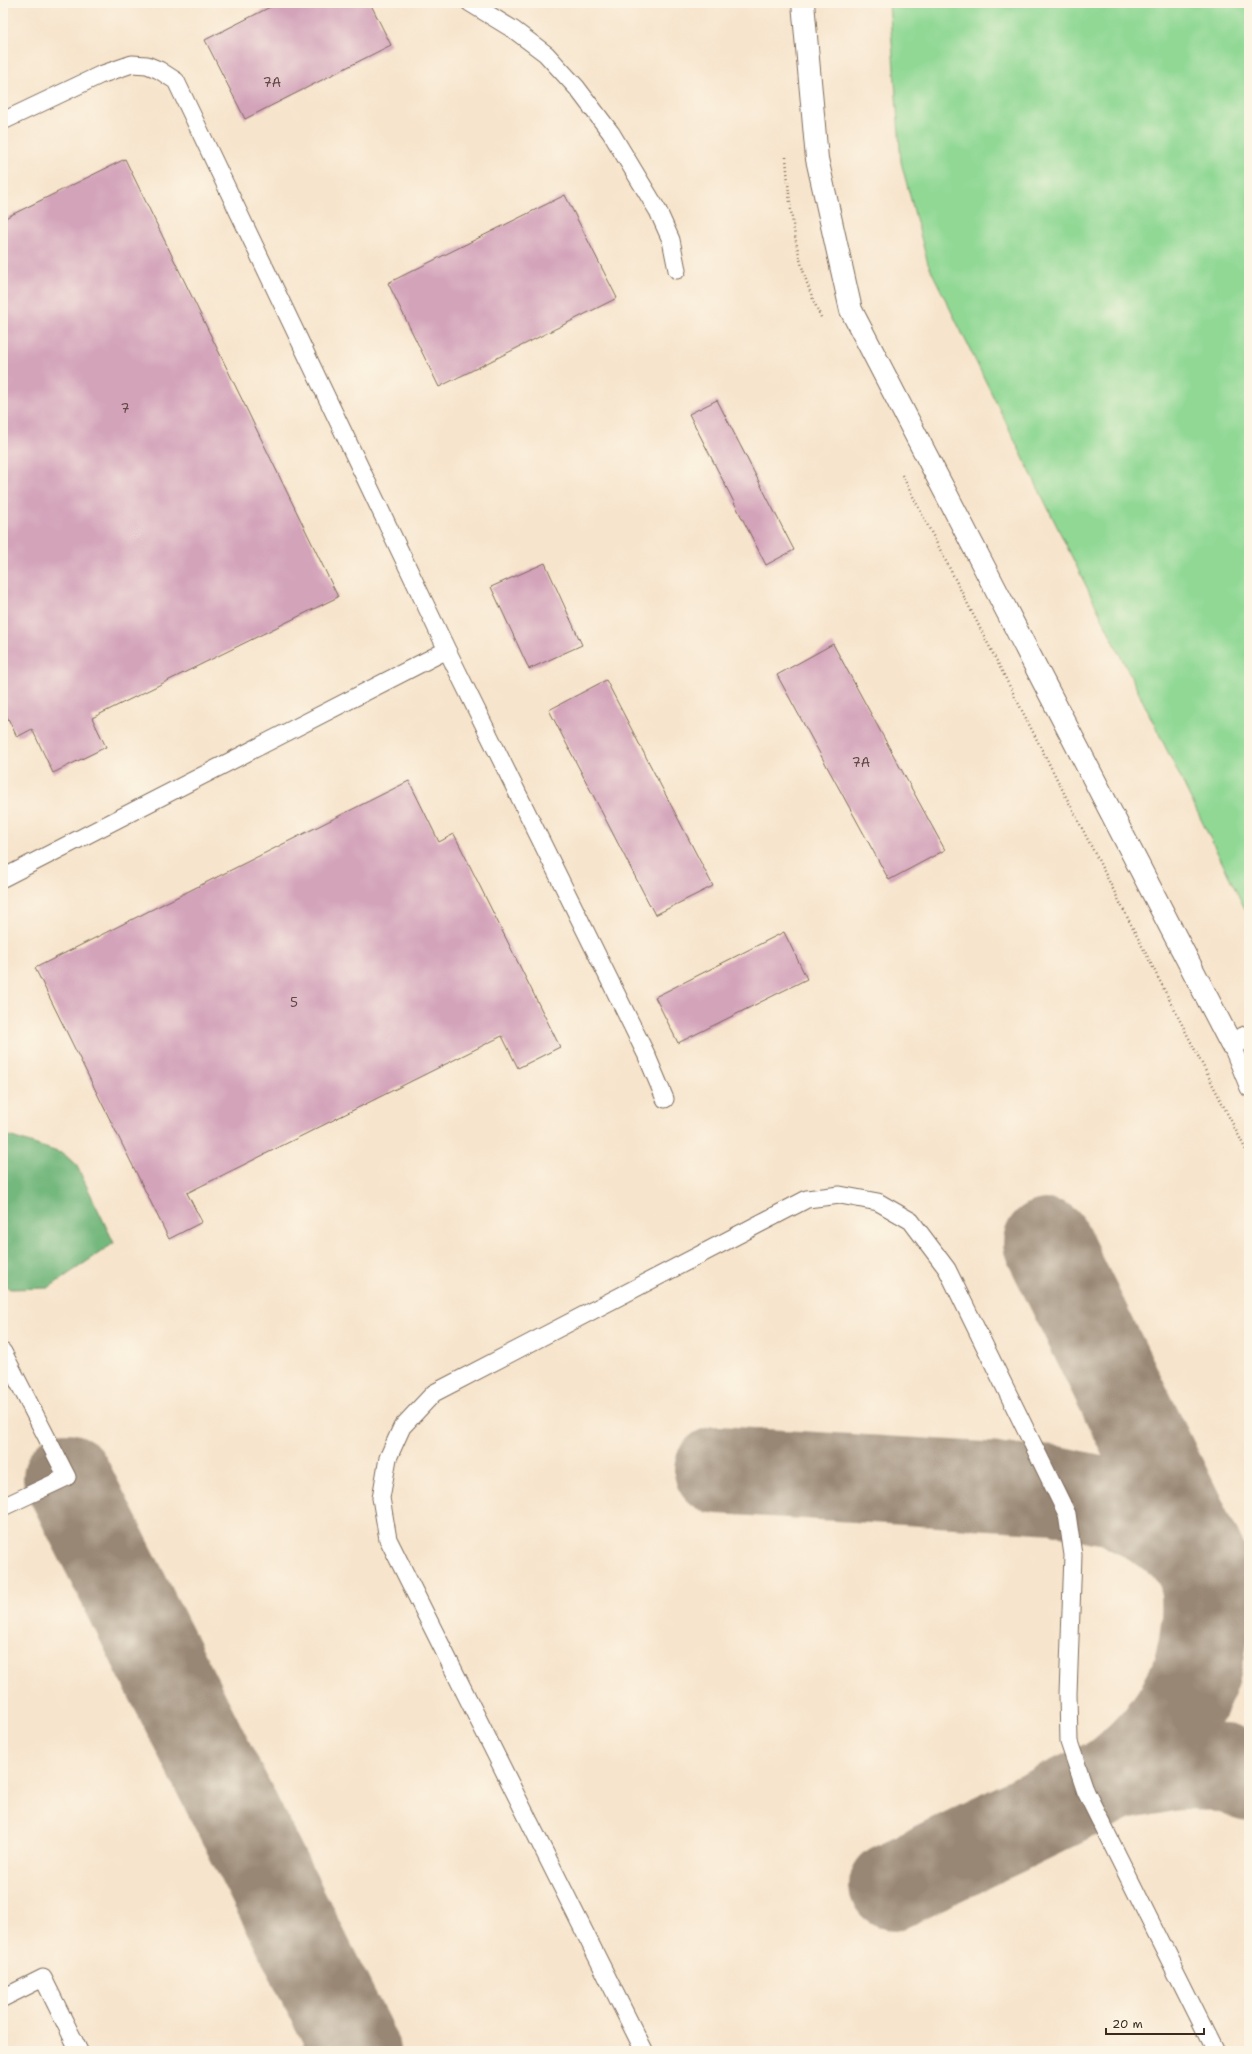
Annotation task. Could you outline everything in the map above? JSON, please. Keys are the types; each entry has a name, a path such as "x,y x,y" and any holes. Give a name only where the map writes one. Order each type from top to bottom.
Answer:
{"street":[{"path":"803,3 817,159 851,310 1240,1040"}],"lane":[{"path":"470,3 514,30 546,54 577,88 612,133 658,210 671,240 677,270"},
{"path":"3,121 100,75 132,64 153,68 176,81 447,650 646,1054 665,1099"},
{"path":"3,878 447,650"},
{"path":"1240,1040 1249,1088"},
{"path":"644,2051 388,1539 381,1498 388,1458 402,1427 434,1393 807,1199 840,1195 878,1202 911,1221 947,1269 1067,1514 1073,1554 1068,1694 1069,1742 1086,1792 1215,2051"},
{"path":"3,1352 67,1477 3,1507"},
{"path":"3,1998 43,1978 79,2051"}],"green space":[{"path":"889,3 1249,3 1249,917 928,264 901,162"},
{"path":"3,1134 64,1154 77,1166 114,1243 48,1288 10,1289 3,1284"}],"building":[{"path":"278,3 370,3 391,45 245,119 205,40"},
{"path":"125,159 338,597 92,718 106,747 53,773 32,729 17,737 3,708 3,219"},
{"path":"565,195 617,298 439,387 388,283"},
{"path":"717,400 794,550 766,565 689,414"},
{"path":"545,563 582,645 529,669 491,587"},
{"path":"833,644 945,850 889,880 777,675"},
{"path":"606,680 713,886 655,915 549,710"},
{"path":"409,781 439,842 454,834 560,1047 518,1068 502,1036 187,1193 202,1222 169,1239 35,968"},
{"path":"784,932 807,979 678,1043 655,997"}],"taxiway":[{"path":"1047,1243 1203,1560"},
{"path":"718,1470 1055,1490 1112,1502 1153,1522 1179,1541 1213,1577"},
{"path":"67,1477 356,2051"},
{"path":"893,1886 1117,1777 1143,1754 1164,1730 1181,1705 1193,1679 1201,1651 1205,1621 1205,1589 1200,1554"},
{"path":"1117,1777 1177,1766 1224,1767 1249,1777"}]}
